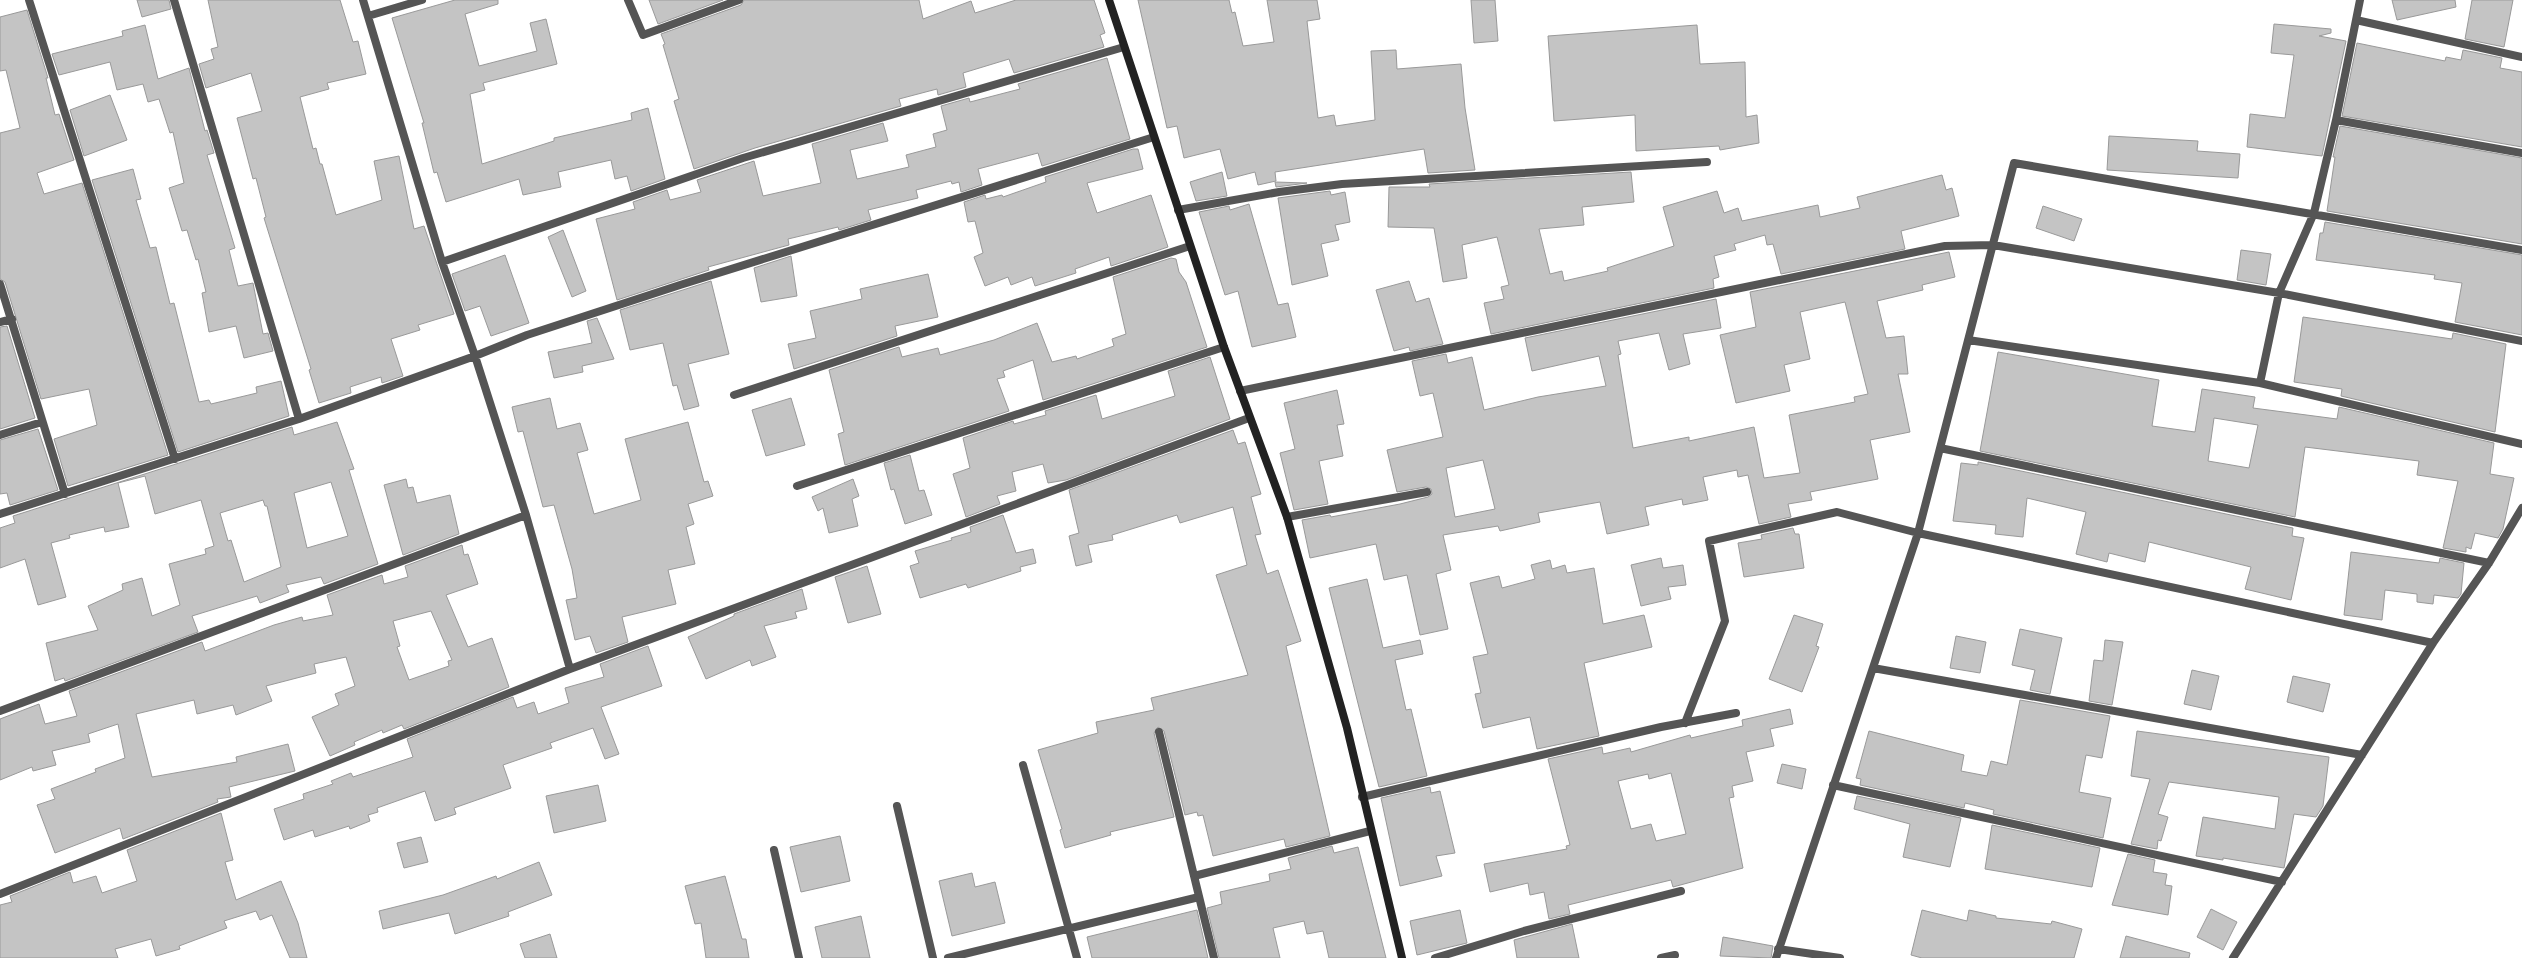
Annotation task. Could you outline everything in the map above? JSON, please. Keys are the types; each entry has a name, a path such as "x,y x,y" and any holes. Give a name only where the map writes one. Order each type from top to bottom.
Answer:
{"street":[{"path":"29,0 175,460"},
{"path":"174,0 218,140 299,419"},
{"path":"363,0 442,262 476,356 526,515 570,669"},
{"path":"368,16 422,0"},
{"path":"628,0 643,35 739,0"},
{"path":"1109,0 1224,347 1249,418 1287,517 1347,728 1370,831 1402,958"},
{"path":"2260,383 2279,292 2314,213 2336,120 2360,0"},
{"path":"2356,20 2522,57"},
{"path":"442,262 743,158 1124,47"},
{"path":"2336,120 2522,153"},
{"path":"0,514 175,460 299,419 476,356 527,335 680,284 1154,137"},
{"path":"1178,210 1279,192 1342,184 1707,162"},
{"path":"1776,958 1918,533 2014,163 2314,213 2522,250"},
{"path":"1240,391 1946,246 1993,245 2279,292 2522,342"},
{"path":"734,395 1190,246"},
{"path":"0,284 65,494"},
{"path":"0,322 12,319"},
{"path":"1968,340 2260,383 2522,444"},
{"path":"797,486 1224,347"},
{"path":"0,894 570,669 1249,418"},
{"path":"0,435 42,422"},
{"path":"1940,448 2489,563"},
{"path":"1287,517 1427,492"},
{"path":"2233,958 2433,643 2489,563 2522,508"},
{"path":"1685,723 1725,621 1709,541 1837,512 1918,533 2433,643"},
{"path":"0,711 526,515"},
{"path":"1873,668 2362,754"},
{"path":"1362,797 1685,723 1736,713"},
{"path":"1159,732 1214,958"},
{"path":"1023,764 1077,958"},
{"path":"1833,785 2282,882"},
{"path":"897,806 933,958"},
{"path":"1194,876 1370,831"},
{"path":"774,850 799,958"},
{"path":"1435,958 1524,931 1681,891"},
{"path":"948,958 1199,897"},
{"path":"1778,949 1840,958"},
{"path":"1661,958 1675,955"}],"building":[{"path":"137,0 169,0 171,9 142,17"},
{"path":"208,0 340,0 353,42 358,41 366,74 327,83 329,89 300,97 313,149 316,148 320,164 322,164 336,215 382,200 374,161 399,156 414,229 424,226 454,314 418,325 420,330 391,339 403,376 382,383 381,377 350,387 351,393 319,403 309,370 311,369 264,218 266,217 256,178 253,179 237,118 262,111 251,73 206,88 199,64 214,59 211,49 218,47"},
{"path":"455,0 498,0 498,4 465,14 479,66 537,51 530,23 546,19 557,64 483,83 485,90 470,94 482,164 554,141 554,138 632,120 631,113 648,108 665,179 631,191 627,176 615,179 611,160 558,172 561,187 523,195 519,179 446,202 437,172 434,173 422,123 424,123 392,18"},
{"path":"649,0 723,0 658,24"},
{"path":"744,0 919,0 923,19 971,1 975,13 1016,0 1094,0 1105,33 1100,35 1104,47 1014,73 1009,59 963,73 966,87 938,95 937,89 899,99 901,106 755,148 694,169 674,101 679,99 661,34 741,5"},
{"path":"1138,0 1229,0 1232,13 1235,12 1243,46 1274,42 1267,0 1317,0 1320,19 1307,21 1318,118 1334,115 1336,126 1375,120 1371,51 1396,50 1397,69 1461,64 1465,108 1475,170 1428,173 1424,149 1275,172 1276,181 1258,185 1255,172 1228,179 1220,149 1184,158 1177,126 1167,128"},
{"path":"1471,0 1495,0 1498,41 1474,43"},
{"path":"2392,0 2455,0 2456,7 2397,20"},
{"path":"2472,0 2513,0 2504,47 2465,39"},
{"path":"27,10 48,78 46,78 55,115 59,114 74,160 37,173 44,194 82,183 168,455 68,486 54,439 97,425 89,389 41,399 5,282 0,279 0,133 20,128 6,70 0,71 0,17"},
{"path":"2274,24 2331,29 2331,33 2319,36 2346,41 2322,156 2247,147 2250,114 2285,118 2294,55 2271,53"},
{"path":"145,25 158,79 189,68 205,131 207,130 214,153 207,155 235,248 229,250 238,286 253,283 263,334 268,333 273,351 244,358 236,326 209,332 202,293 206,292 198,259 196,260 187,230 182,231 169,188 184,183 173,132 170,133 159,99 148,102 143,84 117,90 110,62 59,75 52,54 123,36 122,31"},
{"path":"1697,25 1700,64 1745,62 1746,117 1757,115 1759,143 1720,150 1719,146 1636,151 1635,115 1554,121 1548,36"},
{"path":"2357,43 2445,61 2446,57 2461,60 2463,50 2502,58 2500,68 2522,72 2522,147 2342,116"},
{"path":"1107,58 1130,139 1042,166 1038,153 978,169 982,185 961,192 959,182 952,184 951,181 916,190 918,198 868,210 871,220 839,230 838,227 788,239 789,245 708,267 709,270 617,300 596,219 635,209 633,202 667,190 670,200 701,192 697,180 754,161 763,196 821,183 812,144 883,123 888,141 850,150 857,179 909,167 906,155 936,147 933,134 947,130 941,106 969,98 970,102 1020,89 1018,84"},
{"path":"110,95 127,140 84,156 70,110"},
{"path":"2340,126 2522,158 2522,244 2327,211 2335,157 2333,157"},
{"path":"2109,136 2198,141 2197,151 2240,154 2238,178 2107,170"},
{"path":"1133,149 1138,149 1143,169 1087,183 1097,213 1151,195 1168,247 1111,266 1109,257 1075,269 1076,273 1035,286 1032,277 1011,285 1008,277 985,286 974,257 983,253 975,221 968,222 964,202 985,195 986,199 1002,195 1003,197 1046,182 1045,177"},
{"path":"133,169 141,199 136,200 150,248 156,247 170,304 174,303 199,402 209,400 211,404 257,393 256,387 281,381 289,416 178,452 92,180"},
{"path":"1222,172 1227,196 1196,201 1190,182"},
{"path":"1631,172 1634,202 1582,207 1584,225 1539,229 1550,274 1562,271 1564,281 1608,271 1607,268 1674,246 1663,207 1717,191 1724,213 1738,208 1742,221 1818,205 1820,217 1860,208 1857,197 1942,175 1946,190 1952,188 1959,216 1901,231 1905,249 1781,274 1773,244 1767,245 1765,235 1734,244 1736,250 1714,256 1719,277 1713,279 1714,288 1491,334 1484,303 1504,299 1501,287 1509,285 1497,237 1462,245 1467,278 1443,282 1434,228 1388,227 1389,187 1430,187 1429,184"},
{"path":"1275,182 1307,183 1276,187"},
{"path":"1330,191 1331,195 1345,192 1350,222 1335,225 1339,240 1321,244 1328,276 1292,285 1278,198"},
{"path":"1249,204 1278,305 1288,303 1296,337 1252,347 1238,291 1225,295 1199,212 1229,206 1230,210"},
{"path":"2043,206 2082,219 2074,241 2036,228"},
{"path":"2325,222 2522,255 2522,335 2455,322 2462,283 2434,279 2435,275 2316,260 2320,233 2323,233"},
{"path":"563,230 586,291 572,297 548,237"},
{"path":"2241,250 2271,254 2266,285 2237,280"},
{"path":"1949,252 1955,277 1922,285 1923,290 1877,301 1886,338 1904,336 1908,374 1898,374 1910,432 1870,440 1878,479 1810,492 1812,500 1788,504 1791,517 1759,524 1748,475 1738,477 1737,470 1703,477 1708,500 1683,505 1682,499 1645,507 1649,525 1607,534 1600,502 1538,513 1540,522 1500,531 1498,526 1443,535 1451,570 1436,574 1448,629 1420,635 1407,575 1384,580 1376,544 1310,558 1302,520 1330,515 1331,517 1400,504 1428,497 1432,494 1431,489 1426,487 1397,492 1387,450 1443,437 1433,393 1420,396 1412,361 1446,354 1448,363 1472,357 1484,410 1538,397 1606,386 1599,356 1532,371 1525,338 1716,299 1721,328 1683,334 1690,364 1669,370 1659,333 1618,341 1621,354 1618,355 1633,448 1689,437 1689,441 1754,427 1764,478 1800,473 1789,415 1855,402 1854,397 1868,394 1845,302 1800,312 1810,359 1784,365 1790,391 1736,403 1720,335 1756,327 1750,292","holes":["1483,460 1495,509 1455,517 1446,468"]},
{"path":"505,255 529,323 491,336 480,306 465,311 452,274"},
{"path":"791,256 797,296 761,302 754,268"},
{"path":"1171,258 1176,259 1179,272 1186,282 1207,347 1043,400 1033,360 1003,371 1005,377 997,379 1009,411 845,465 838,434 844,432 829,370 899,347 902,357 938,348 940,355 994,340 1037,323 1052,362 1076,356 1077,359 1114,346 1112,339 1126,334 1113,277"},
{"path":"928,274 938,317 895,326 897,336 794,369 788,344 816,338 810,311 862,299 860,289"},
{"path":"711,281 729,354 688,364 699,406 684,410 677,385 673,386 663,343 630,350 620,310"},
{"path":"1409,281 1416,302 1429,298 1443,344 1410,351 1409,347 1394,351 1376,290"},
{"path":"2303,317 2452,339 2453,333 2506,344 2495,432 2341,396 2342,389 2294,382"},
{"path":"597,318 614,359 582,366 583,372 554,378 548,352 592,343 587,321"},
{"path":"7,326 35,418 0,429 0,327"},
{"path":"1998,352 2159,380 2152,426 2195,432 2202,389 2255,397 2253,408 2337,419 2339,407 2494,443 2490,474 2514,478 2503,529 2498,538 2475,533 2471,549 2466,547 2466,552 2443,548 2458,481 2417,475 2419,461 2305,447 2295,517 1980,451","holes":["2214,418 2258,425 2249,468 2208,461"]},
{"path":"1210,357 1230,419 1066,480 1048,483 1043,464 1012,472 1016,491 997,496 1000,504 966,517 953,474 970,468 963,438 1013,421 1014,424 1046,415 1045,411 1096,395 1102,419 1175,396 1168,371"},
{"path":"1337,390 1344,424 1337,425 1343,456 1319,461 1328,504 1294,510 1280,453 1295,449 1284,403"},
{"path":"550,398 557,429 580,423 588,450 577,453 594,514 641,500 625,439 688,422 704,482 708,481 713,496 688,504 694,524 686,527 695,564 668,570 676,604 622,617 628,642 596,653 590,636 575,640 566,600 577,598 572,569 554,505 543,507 523,431 518,432 512,407"},
{"path":"791,398 805,445 766,456 752,410"},
{"path":"337,422 354,469 349,470 378,564 324,584 321,577 286,585 289,592 260,603 257,596 192,616 198,632 65,681 64,678 55,681 46,643 98,630 88,606 123,590 122,584 142,578 152,616 180,605 169,564 206,554 205,549 214,546 201,500 155,514 145,476 118,483 129,527 105,532 104,527 69,535 70,538 51,543 66,597 38,605 25,559 0,568 0,528 15,523 13,516 292,427 294,435","holes":["331,482 348,536 307,548 294,493","263,500 265,506 267,506 281,567 244,582 231,540 228,541 220,513"]},
{"path":"38,429 58,490 10,505 7,493 0,494 0,440"},
{"path":"1233,430 1238,444 1245,442 1261,494 1251,497 1261,534 1255,535 1267,574 1278,570 1301,641 1286,646 1330,836 1286,847 1284,839 1213,856 1203,815 1198,816 1197,812 1185,815 1164,731 1158,727 1154,733 1174,817 1110,832 1111,835 1065,848 1060,830 1062,829 1038,750 1098,733 1096,722 1154,710 1151,698 1248,675 1216,575 1247,565 1233,507 1180,523 1177,515 1112,535 1113,540 1088,545 1092,562 1076,566 1069,536 1079,533 1069,490"},
{"path":"910,455 919,491 924,490 932,515 905,524 894,489 891,490 884,463"},
{"path":"1978,462 2293,528 2292,536 2304,538 2291,600 2245,589 2251,567 2149,542 2145,562 2109,553 2107,562 2076,554 2086,512 2027,498 2023,537 1995,534 1996,525 1953,521 1961,463 1978,465"},
{"path":"406,479 408,488 413,487 417,503 450,495 459,534 403,555 384,485"},
{"path":"853,479 859,496 852,499 858,526 829,533 823,508 818,511 812,497"},
{"path":"1003,515 1016,553 1033,549 1036,563 1020,567 1021,571 968,588 966,584 920,598 910,566 919,563 915,551 952,540 951,538 971,532 970,527"},
{"path":"1793,528 1795,534 1799,534 1804,568 1744,577 1738,543 1762,539 1761,535"},
{"path":"462,545 464,555 468,554 478,584 446,595 468,647 492,638 509,687 404,729 402,725 383,733 382,730 354,742 355,745 330,756 312,717 339,705 335,694 355,686 346,657 314,664 316,673 266,686 272,701 236,715 233,705 197,714 194,700 136,714 152,777 237,762 236,757 288,744 295,771 229,787 231,797 217,799 218,802 123,839 120,828 55,853 37,805 55,799 51,789 96,772 95,769 125,758 118,724 88,734 90,742 52,751 56,765 33,771 32,767 0,780 0,719 39,704 45,724 77,716 69,691 202,642 205,651 274,625 302,617 303,621 333,615 327,595 382,575 384,584 408,577 405,566","holes":["431,611 452,660 448,661 449,666 409,680 397,647 400,646 393,621"]},
{"path":"2351,552 2439,563 2440,558 2464,563 2461,594 2458,598 2434,595 2433,604 2417,602 2417,594 2385,590 2382,620 2344,615"},
{"path":"1661,558 1663,568 1683,565 1686,585 1668,587 1671,599 1641,606 1631,565"},
{"path":"1550,560 1552,569 1565,565 1567,573 1594,568 1603,624 1644,615 1652,647 1584,663 1599,736 1537,749 1530,717 1483,728 1475,694 1481,693 1473,657 1488,654 1470,583 1499,576 1502,588 1535,579 1531,565"},
{"path":"867,566 881,614 848,623 835,577"},
{"path":"1367,579 1383,648 1420,640 1423,654 1395,660 1406,710 1411,709 1427,776 1379,787 1329,588"},
{"path":"802,589 807,609 795,612 797,618 764,626 776,657 752,666 750,660 706,679 688,637 734,616 734,614"},
{"path":"1794,615 1823,624 1816,646 1819,647 1802,692 1769,679"},
{"path":"2020,629 2062,638 2050,694 2030,690 2035,670 2012,665"},
{"path":"1956,636 1986,642 1980,673 1950,668"},
{"path":"2105,640 2123,642 2112,705 2089,701 2094,660 2103,661"},
{"path":"648,646 662,686 601,707 619,754 605,759 593,728 550,743 552,748 503,765 511,788 454,808 456,814 435,821 425,791 377,808 378,812 368,815 370,821 350,829 349,826 315,837 313,830 284,840 274,809 304,799 303,794 333,784 331,781 351,773 353,777 413,757 407,739 513,697 517,708 534,702 538,714 569,703 565,688 604,677 600,664"},
{"path":"2192,670 2219,676 2211,710 2184,704"},
{"path":"2293,676 2330,684 2323,712 2287,702"},
{"path":"2020,700 2110,716 2102,758 2086,755 2079,792 2111,798 2103,838 1993,814 1994,810 1965,803 1964,808 1860,785 1861,779 1856,778 1869,731 1964,755 1961,771 1987,776 1991,761 2007,765"},
{"path":"1790,709 1793,724 1770,729 1774,746 1746,752 1753,781 1732,786 1734,797 1729,798 1743,868 1673,887 1671,880 1568,905 1570,914 1549,919 1544,892 1530,895 1528,883 1490,892 1484,864 1567,849 1566,846 1570,845 1548,759 1602,747 1603,754 1630,748 1631,752 1690,735 1691,738 1743,726 1742,720","holes":["1671,773 1686,834 1656,841 1651,824 1631,829 1618,781 1648,774 1649,779"]},
{"path":"2137,731 2329,757 2323,806 2316,817 2294,814 2284,868 2223,858 2223,860 2196,856 2203,817 2275,829 2279,797 2169,782 2158,814 2168,817 2161,841 2158,840 2157,849 2131,844 2150,779 2131,776"},
{"path":"1782,764 1806,769 1802,789 1777,783"},
{"path":"598,785 606,821 554,833 546,796"},
{"path":"1430,787 1431,793 1440,791 1455,853 1436,856 1442,876 1400,886 1381,798"},
{"path":"1857,796 1961,818 1950,867 1903,857 1910,824 1854,809"},
{"path":"221,813 233,860 225,862 236,900 281,881 298,923 307,958 290,958 272,915 260,920 256,911 224,921 227,928 179,946 180,949 156,956 151,939 115,949 118,958 0,958 0,905 12,902 10,896 70,872 73,883 96,876 102,893 137,881 127,850"},
{"path":"1992,825 2100,848 2092,887 1985,869"},
{"path":"840,836 850,881 801,892 790,847"},
{"path":"421,837 428,862 404,868 397,843"},
{"path":"1332,846 1334,853 1358,847 1386,958 1329,958 1323,931 1307,934 1304,921 1273,928 1280,958 1219,958 1207,908 1222,904 1220,892 1270,881 1269,874 1291,869 1288,858"},
{"path":"2128,854 2155,860 2153,872 2167,874 2165,885 2172,886 2168,915 2112,905"},
{"path":"539,862 552,895 508,912 509,916 455,934 449,913 383,929 379,911 443,895 496,876 497,879"},
{"path":"972,873 975,887 995,882 1005,923 952,936 939,881"},
{"path":"725,876 742,939 746,939 749,958 706,958 701,923 695,924 685,886"},
{"path":"2211,909 2237,922 2223,950 2197,937"},
{"path":"1197,910 1208,958 1092,958 1087,937"},
{"path":"1460,910 1467,943 1417,955 1410,921"},
{"path":"1922,910 1967,921 1969,910 1996,916 1996,918 2051,924 2052,921 2082,929 2074,958 1922,958 1911,955"},
{"path":"861,916 870,958 822,958 815,927"},
{"path":"1572,924 1579,958 1517,958 1514,940"},
{"path":"550,934 557,958 525,958 520,944"},
{"path":"2126,936 2190,953 2189,958 2120,958"},
{"path":"1723,937 1773,946 1771,958 1720,956"}]}
